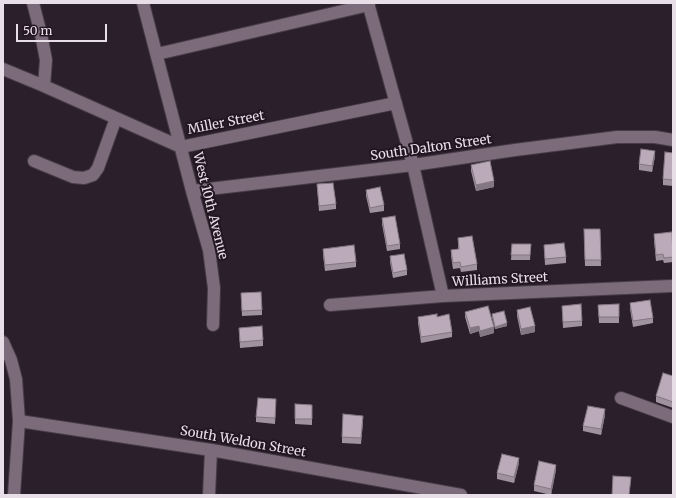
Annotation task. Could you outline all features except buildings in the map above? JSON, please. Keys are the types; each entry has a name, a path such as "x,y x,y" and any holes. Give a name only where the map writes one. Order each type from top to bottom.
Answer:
{"street":[{"path":"33,3 46,60 44,86"},
{"name":"West 10th Avenue","path":"143,3 209,250 214,288 213,325"},
{"path":"157,54 369,4 413,165 443,296"},
{"name":"Miller Street","path":"3,68 181,147 396,103"},
{"path":"34,161 73,177 84,178 93,175 98,168 116,118"},
{"name":"South Dalton Street","path":"192,191 413,165 617,137 655,137 673,140"},
{"name":"Williams Street","path":"330,305 443,296 671,286"},
{"path":"3,342 11,360 16,379 19,421 14,495"},
{"path":"621,398 673,417"},
{"name":"South Weldon Street","path":"19,421 212,450 397,489 461,495"},
{"path":"209,495 212,450"}]}
